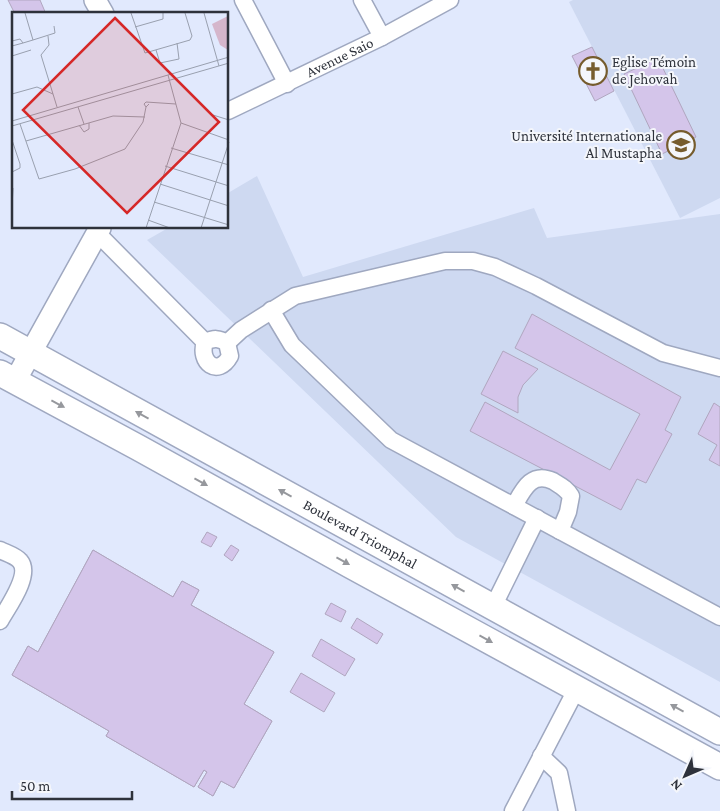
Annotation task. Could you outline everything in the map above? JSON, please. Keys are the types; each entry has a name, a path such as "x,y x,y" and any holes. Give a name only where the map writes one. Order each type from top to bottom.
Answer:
{"highway":[{"name":"Boulevard Triomphal","path":"0,336 720,732"},
{"name":"Boulevard Triomphal","path":"8,377 720,766"}],"main road":[{"path":"95,0 102,12"},
{"path":"8,377 30,352 98,230"}],"street":[{"path":"243,0 287,84"},
{"path":"362,0 382,37"},
{"name":"Avenue Saio","path":"229,112 382,37 450,0"},
{"path":"98,230 218,342 295,296 445,261 473,260 495,267 536,286 663,353 720,368"},
{"path":"271,310 292,345 391,440 720,617"},
{"path":"514,506 526,486 537,478 546,478 566,488 571,496 568,512 560,531"},
{"path":"493,607 537,518"},
{"path":"0,550 20,561 24,568 23,580 0,621"},
{"path":"513,811 577,688"},
{"path":"541,756 559,773 567,811"}],"shaded area":[{"name":"Université Internationale Al Mustapha","path":"573,0 720,0 720,198 680,218 569,2"},
{"path":"257,176 303,277 534,208 547,238 720,214 720,682 456,537 147,240 166,229 229,229 229,192"}],"building":[{"path":"8,0 40,0 45,12 14,12"},
{"path":"592,47 614,91 595,101 572,56"},
{"path":"658,58 696,137 662,154 624,74"},
{"path":"532,314 681,397 665,430 672,434 646,483 637,479 621,510 470,431 485,402 610,470 640,414 515,348"},
{"path":"503,351 538,369 523,385 518,397 518,413 481,394"},
{"path":"714,403 720,407 720,466 709,460 717,445 698,434"},
{"path":"207,532 217,537 211,547 201,542"},
{"path":"231,545 239,550 232,561 224,555"},
{"path":"93,550 173,597 182,581 199,590 191,605 274,652 244,704 272,721 234,788 221,781 213,796 198,787 207,772 204,770 194,787 106,736 109,731 12,675 28,646 38,652","holes":["97,567 168,606 133,670 149,680 184,616 256,657 232,698 229,700 166,664 152,690 106,663 120,637 74,611","151,698 210,733 194,762 134,727"]},
{"path":"93,550 173,597 182,581 199,590 191,605 274,652 244,704 272,721 234,788 221,781 213,796 198,787 207,772 204,770 194,787 106,736 109,731 12,675 28,646 38,652"},
{"path":"331,603 346,611 341,622 325,614"},
{"path":"357,618 383,634 377,644 351,628"},
{"path":"321,639 355,659 345,676 312,656"},
{"path":"301,673 335,693 324,712 290,692"}],"place":[{"name":"Eglise Témoin de Jehovah","path":"593,71"},
{"name":"Université Internationale Al Mustapha","path":"681,145"}]}
